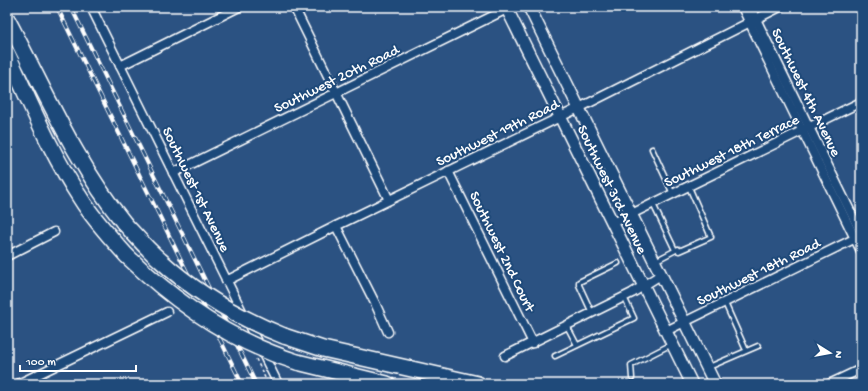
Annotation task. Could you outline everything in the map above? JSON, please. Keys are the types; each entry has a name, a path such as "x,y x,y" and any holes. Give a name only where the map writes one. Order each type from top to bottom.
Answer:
{"highway":[{"path":"7,19 84,166 108,204 160,261 201,293 242,317 284,336 323,349 478,384"},
{"path":"7,53 44,132 72,184 93,216 127,256 165,291 208,321 252,344 298,362 387,384"}],"main road":[{"name":"Southwest 3rd Avenue","path":"529,7 715,384"},
{"name":"Southwest 3rd Avenue","path":"508,8 692,384"}],"street":[{"name":"Southwest 1st Avenue","path":"91,7 278,384"},
{"path":"120,66 240,7"},
{"path":"294,7 389,200"},
{"name":"Southwest 4th Avenue","path":"742,7 753,21 859,236 861,251"},
{"name":"Southwest 4th Avenue","path":"750,7 753,21"},
{"name":"Southwest 19th Road","path":"226,281 579,108 780,7"},
{"name":"Southwest 20th Road","path":"173,173 508,8"},
{"name":"Southwest 18th Terrace","path":"613,223 861,102"},
{"name":"Southwest 2nd Court","path":"448,171 533,343"},
{"path":"336,226 388,332"},
{"path":"7,256 54,232"},
{"name":"Southwest 18th Road","path":"666,331 859,236"},
{"path":"505,356 624,297 662,274"},
{"path":"18,384 167,312"},
{"path":"829,384 861,369"}],"lane":[{"path":"652,149 674,194"},
{"path":"655,261 675,250 678,249 679,251 711,237 689,187"},
{"path":"653,204 675,250"},
{"path":"592,313 579,282 618,263"},
{"path":"554,356 634,318 624,297"},
{"path":"725,303 745,348"},
{"path":"567,326 577,345"},
{"path":"632,378 631,365 673,344"},
{"path":"707,368 758,346"}],"railway":[{"path":"57,7 242,384"},
{"path":"71,7 256,384"}]}
